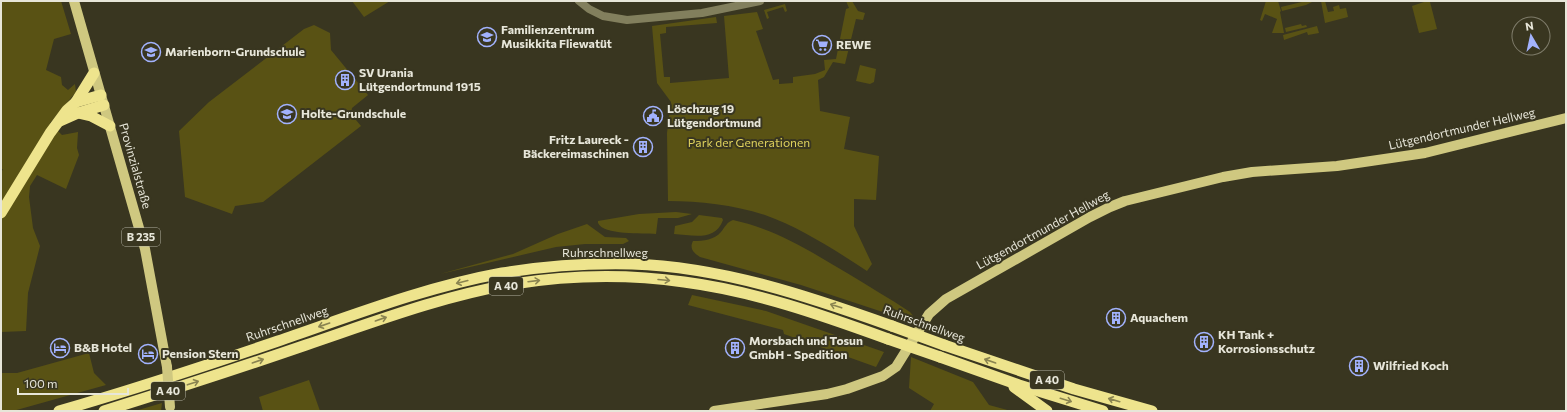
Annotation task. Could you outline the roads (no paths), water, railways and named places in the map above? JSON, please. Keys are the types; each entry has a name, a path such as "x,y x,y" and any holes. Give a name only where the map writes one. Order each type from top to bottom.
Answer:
{"highway":[{"path":"77,107 94,73"},
{"path":"1,213 50,133 60,121 77,107 102,100"},
{"path":"77,107 110,126"},
{"name":"Ruhrschnellweg","path":"59,411 177,375 420,294 492,275 584,264 633,264 672,267 711,273 787,291 1074,388 1152,411"},
{"name":"Ruhrschnellweg","path":"104,411 430,304 493,288 552,279 592,277 684,282 716,287 787,305 989,375 1102,411"},
{"path":"989,375 1022,392 1047,411"}],"main road":[{"name":"Provinzialstraße","path":"74,1 145,250 167,368 170,409"},
{"name":"Lütgendortmunder Hellweg","path":"714,411 827,394 847,389 883,376 896,367 929,314 946,299 1090,217 1125,201 1252,172 1337,166 1425,153 1566,118"}],"street":[{"path":"579,1 589,9 603,16 627,20 702,13 760,1"}],"place":[{"name":"Familienzentrum Musikkita Fliewatüt","path":"487,37"},
{"name":"REWE","path":"822,45"},
{"name":"Marienborn-Grundschule","path":"151,52"},
{"name":"SV Urania Lütgendortmund 1915","path":"345,80"},
{"name":"Holte-Grundschule","path":"287,114"},
{"name":"Löschzug 19 Lütgendortmund","path":"653,116"},
{"name":"Fritz Laureck - Bäckereimaschinen","path":"643,147"},
{"name":"Aquachem","path":"1116,318"},
{"name":"KH Tank + Korrosionsschutz","path":"1204,342"},
{"name":"B&B Hotel","path":"60,348"},
{"name":"Morsbach und Tosun GmbH - Spedition","path":"735,348"},
{"name":"Pension Stern","path":"148,354"},
{"name":"Wilfried Koch","path":"1359,366"}],"park label":[{"name":"Park der Generationen","path":"749,143"}]}
